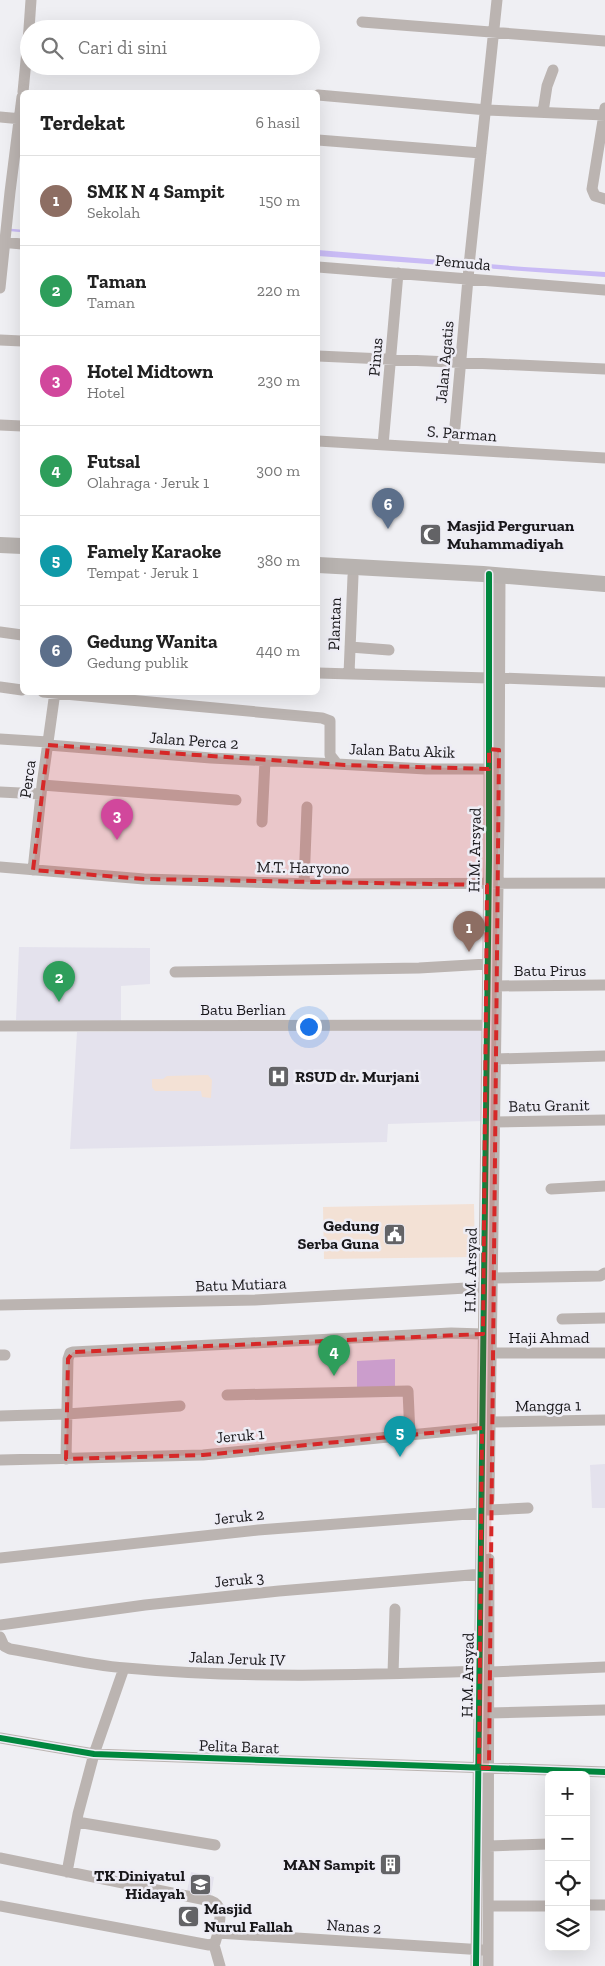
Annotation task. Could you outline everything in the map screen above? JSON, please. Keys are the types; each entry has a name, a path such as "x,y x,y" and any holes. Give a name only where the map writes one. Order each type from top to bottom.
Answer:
{"highway":[{"path":"0,545 20,546"},
{"path":"0,555 20,556"},
{"path":"320,566 343,573"},
{"path":"320,574 343,573 605,584"},
{"path":"494,580 605,594"}],"street":[{"path":"30,20 31,0"},
{"name":"Jalan Agatis","path":"453,449 470,256 487,110 497,0"},
{"path":"362,22 494,34 605,41"},
{"path":"543,112 547,86 553,70"},
{"path":"23,90 25,75"},
{"path":"320,95 487,110 605,113 592,189 595,196 605,199"},
{"path":"0,117 20,119"},
{"path":"0,288 3,242 20,131"},
{"path":"320,140 481,153"},
{"path":"3,242 20,244"},
{"name":"Pemuda","path":"320,267 398,273 469,274 605,290"},
{"name":"Pinus","path":"383,445 398,273"},
{"path":"0,340 20,342"},
{"path":"320,356 605,369"},
{"path":"0,425 20,426"},
{"name":"S. Parman","path":"320,441 605,458"},
{"name":"Plantan","path":"343,573 350,647 348,674"},
{"name":"H.M. Arsyad","path":"488,1966 483,1950 485,1511 487,1425 492,1353 488,1282 487,964 493,884 494,580"},
{"path":"0,632 20,635"},
{"path":"350,647 389,650"},
{"path":"320,673 605,682"},
{"path":"0,686 20,690"},
{"name":"Perca","path":"33,870 48,744 51,695"},
{"name":"Jalan Batu Akik","path":"78,695 328,720 331,724 330,755 337,764 426,769 489,769"},
{"name":"Jalan Perca 2","path":"0,738 211,758 337,764"},
{"name":"H.M. Arsyad","path":"487,1425 483,1334 488,1282 494,1122 496,986 489,769 494,750"},
{"path":"262,822 265,761"},
{"path":"0,792 42,790 236,800"},
{"path":"304,883 307,806"},
{"name":"M.T. Haryono","path":"0,867 144,880 304,883 605,883"},
{"path":"175,972 419,968 487,964"},
{"name":"Batu Pirus","path":"496,986 605,985"},
{"name":"Batu Berlian","path":"0,1026 487,1025"},
{"path":"495,1059 605,1056"},
{"name":"Batu Granit","path":"494,1122 605,1120"},
{"path":"551,1189 605,1186"},
{"name":"Batu Mutiara","path":"0,1305 247,1300 488,1282 600,1276 605,1272"},
{"path":"562,1319 605,1318"},
{"path":"66,1459 68,1359 70,1353 73,1352 483,1334"},
{"name":"Haji Ahmad","path":"492,1353 605,1353"},
{"path":"227,1395 408,1391 410,1435"},
{"path":"0,1416 67,1414 180,1406"},
{"name":"Mangga 1","path":"487,1425 605,1420"},
{"name":"Jeruk 1","path":"0,1460 203,1455 410,1435 487,1425"},
{"name":"Jeruk 2","path":"0,1558 258,1530 528,1508"},
{"name":"H.M. Arsyad","path":"476,1966 483,1950 488,1906 489,1846 484,1768 489,1713 485,1671 482,1574 485,1511"},
{"name":"Jeruk 3","path":"0,1625 145,1605 279,1591 482,1574"},
{"path":"393,1674 395,1609"},
{"name":"Jalan Jeruk IV","path":"0,1637 4,1646 10,1649 124,1668 246,1676 393,1674 605,1667"},
{"path":"67,1872 76,1822 94,1754 124,1668"},
{"path":"489,1713 605,1710"},
{"name":"Pelita Barat","path":"0,1738 94,1754 605,1772"},
{"path":"76,1822 215,1845"},
{"path":"489,1846 545,1844"},
{"path":"0,1858 216,1903 220,1908 216,1939 220,1966"},
{"path":"590,1905 605,1905"},
{"name":"Nanas 2","path":"0,1906 141,1934 483,1950"},
{"path":"488,1906 545,1906"}],"highlighted area":[{"path":"48,745 345,765 489,769 489,749 499,750 489,1768 479,1768 482,1428 203,1455 66,1459 68,1359 73,1352 483,1334 487,885 144,879 33,870"}],"shaded area":[{"path":"320,250 605,272 605,277 320,256"},
{"path":"19,947 150,948 150,984 121,986 121,1021 16,1020"},
{"name":"RSUD dr. Murjani","path":"485,1029 483,1121 388,1124 387,1142 70,1149 77,1032"},
{"path":"208,1075 212,1080 211,1098 202,1097 201,1091 155,1091 152,1087 152,1079 163,1079 167,1076"},
{"path":"474,1204 475,1257 324,1259 323,1207"},
{"path":"395,1359 395,1387 357,1388 357,1361"},
{"path":"605,1464 605,1508 592,1508 590,1465"},
{"name":"TK Diniyatul Hidayah","path":"191,1872 214,1877 211,1895 187,1891"}],"waterway":[{"path":"11,230 20,231"}],"cycle path":[{"path":"476,1966 489,858 489,574"},
{"path":"0,1738 94,1754 605,1772"}],"place":[{"name":"Gedung Wanita","path":"388,529"},
{"name":"Masjid Perguruan Muhammadiyah","path":"431,534"},
{"name":"Hotel Midtown","path":"117,840"},
{"name":"SMK N 4 Sampit","path":"469,952"},
{"name":"Taman","path":"59,1002"},
{"name":"RSUD dr. Murjani","path":"279,1076"},
{"name":"Gedung Serba Guna","path":"395,1234"},
{"name":"Futsal","path":"334,1376"},
{"name":"Famely Karaoke","path":"400,1457"},
{"name":"MAN Sampit","path":"391,1864"},
{"name":"TK Diniyatul Hidayah","path":"201,1884"},
{"name":"Masjid Nurul Fallah","path":"188,1917"}]}
